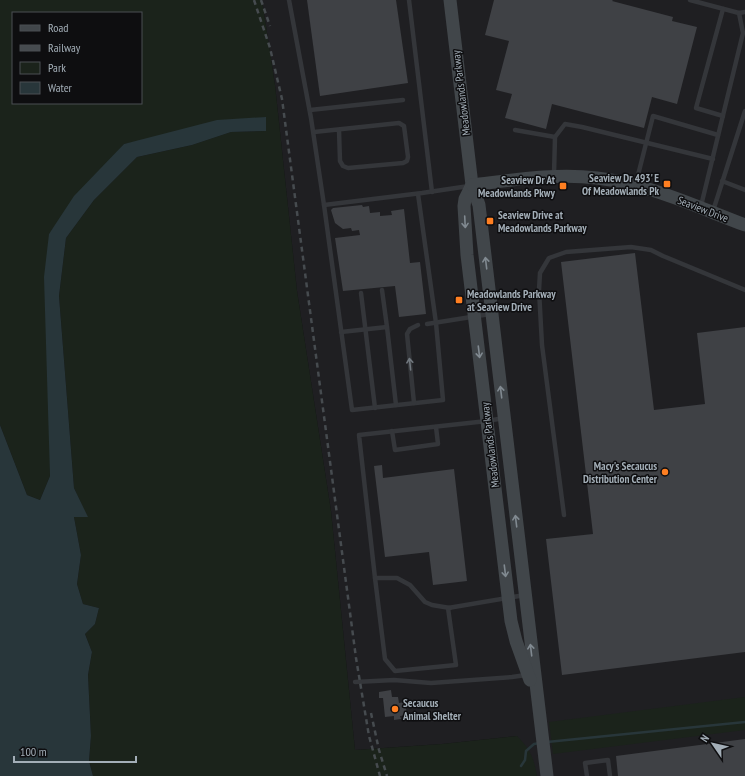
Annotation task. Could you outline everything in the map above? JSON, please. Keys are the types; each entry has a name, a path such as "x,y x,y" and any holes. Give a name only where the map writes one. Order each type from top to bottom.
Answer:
{"street":[{"name":"Meadowlands Parkway","path":"450,0 472,185 479,205 547,776"},
{"name":"Seaview Drive","path":"472,185 554,176 597,178 635,185 658,192 745,225"},
{"name":"Meadowlands Parkway","path":"472,185 465,199 464,206 467,255 508,599 513,632 538,703"}],"lane":[{"path":"289,0 314,132 352,410 444,400 436,323 418,194"},
{"path":"409,0 432,192"},
{"path":"690,0 739,14 745,12"},
{"path":"723,9 696,108 723,116"},
{"path":"707,210 713,159 743,33 739,14"},
{"path":"310,110 403,100"},
{"path":"707,210 722,181 745,111"},
{"path":"635,185 653,116 718,135"},
{"path":"314,132 399,123 404,126 408,157 407,161 403,163 348,168 343,166 340,161 339,130"},
{"path":"554,176 555,137 565,124 582,126 713,159"},
{"path":"514,130 555,137"},
{"path":"722,181 745,190"},
{"path":"324,205 418,194 472,185"},
{"path":"564,515 541,337 539,290 540,273 549,258 566,252 631,247 651,250 662,256 745,290"},
{"path":"382,290 396,405"},
{"path":"361,293 375,408"},
{"path":"427,324 492,314"},
{"path":"414,403 407,334 410,329 418,326"},
{"path":"341,332 387,327"},
{"path":"450,608 448,608 456,665 395,671 385,659 374,578 360,435 504,418"},
{"path":"392,431 395,450 438,444 436,426"},
{"path":"374,578 397,578 410,585 425,602 432,605 450,608 525,595"},
{"path":"355,682 394,680 431,683 528,675"},
{"path":"586,776 585,763 608,760 610,776"}],"shaded area":[{"path":"262,0 745,0 745,776 537,776 517,736 442,744 355,750 331,511 297,291 275,85"}],"green space":[{"path":"0,0 262,0 275,85 297,291 331,511 355,750 442,744 517,736 531,754 537,776 93,776 89,761 91,736 88,675 92,652 85,634 95,624 99,608 83,604 77,584 81,555 74,517 87,516 74,488 59,296 66,238 94,200 137,157 192,145 231,132 266,131 266,117 124,144 49,234 50,476 40,500 27,495 0,425"},
{"path":"745,697 745,730 553,754 549,722"}],"water":[{"path":"266,117 266,131 231,132 192,145 137,157 94,200 66,238 59,296 74,488 88,517 74,517 81,555 77,584 83,604 99,608 95,624 85,634 92,652 88,675 91,736 89,761 93,776 0,776 0,425 27,495 40,500 50,476 44,277 49,234 74,196 124,144 217,120"}],"building":[{"path":"307,0 396,0 408,83 320,96"},
{"path":"494,0 613,0 612,1 673,17 672,21 697,27 677,104 652,97 644,128 552,104 546,129 505,118 512,94 496,90 509,41 485,35"},
{"path":"362,205 363,207 369,206 370,213 380,212 380,216 392,215 391,211 404,209 410,263 420,262 426,314 399,317 395,286 343,291 335,238 360,235 359,230 352,231 351,228 343,229 335,223 331,210 333,208"},
{"name":"Macy's Secaucus Distribution Center","path":"635,253 654,410 705,404 697,333 745,327 745,652 562,675 546,539 593,534 561,262"},
{"path":"382,465 383,478 454,469 467,581 433,585 429,552 385,557 374,466"},
{"name":"Secaucus Animal Shelter","path":"391,690 392,697 398,697 399,703 405,702 407,715 400,716 401,719 394,720 394,716 385,717 383,698 379,698 379,692"},
{"path":"745,739 745,776 618,776 616,756"}],"waterway":[{"path":"547,742 745,722"},
{"path":"521,766 525,760 526,751 534,744 540,743"}],"railway":[{"path":"254,0 270,48 282,99 356,658 369,736 380,776"},
{"path":"261,0 270,26"},
{"path":"371,713 379,750 387,776"}],"place":[{"name":"Seaview Dr 493' E Of Meadowlands Pk","path":"667,184"},
{"name":"Seaview Dr At Meadowlands Pkwy","path":"563,186"},
{"name":"Seaview Drive at Meadowlands Parkway","path":"490,221"},
{"name":"Meadowlands Parkway at Seaview Drive","path":"459,300"},
{"name":"Macy's Secaucus Distribution Center","path":"665,472"},
{"name":"Secaucus Animal Shelter","path":"395,709"}]}
